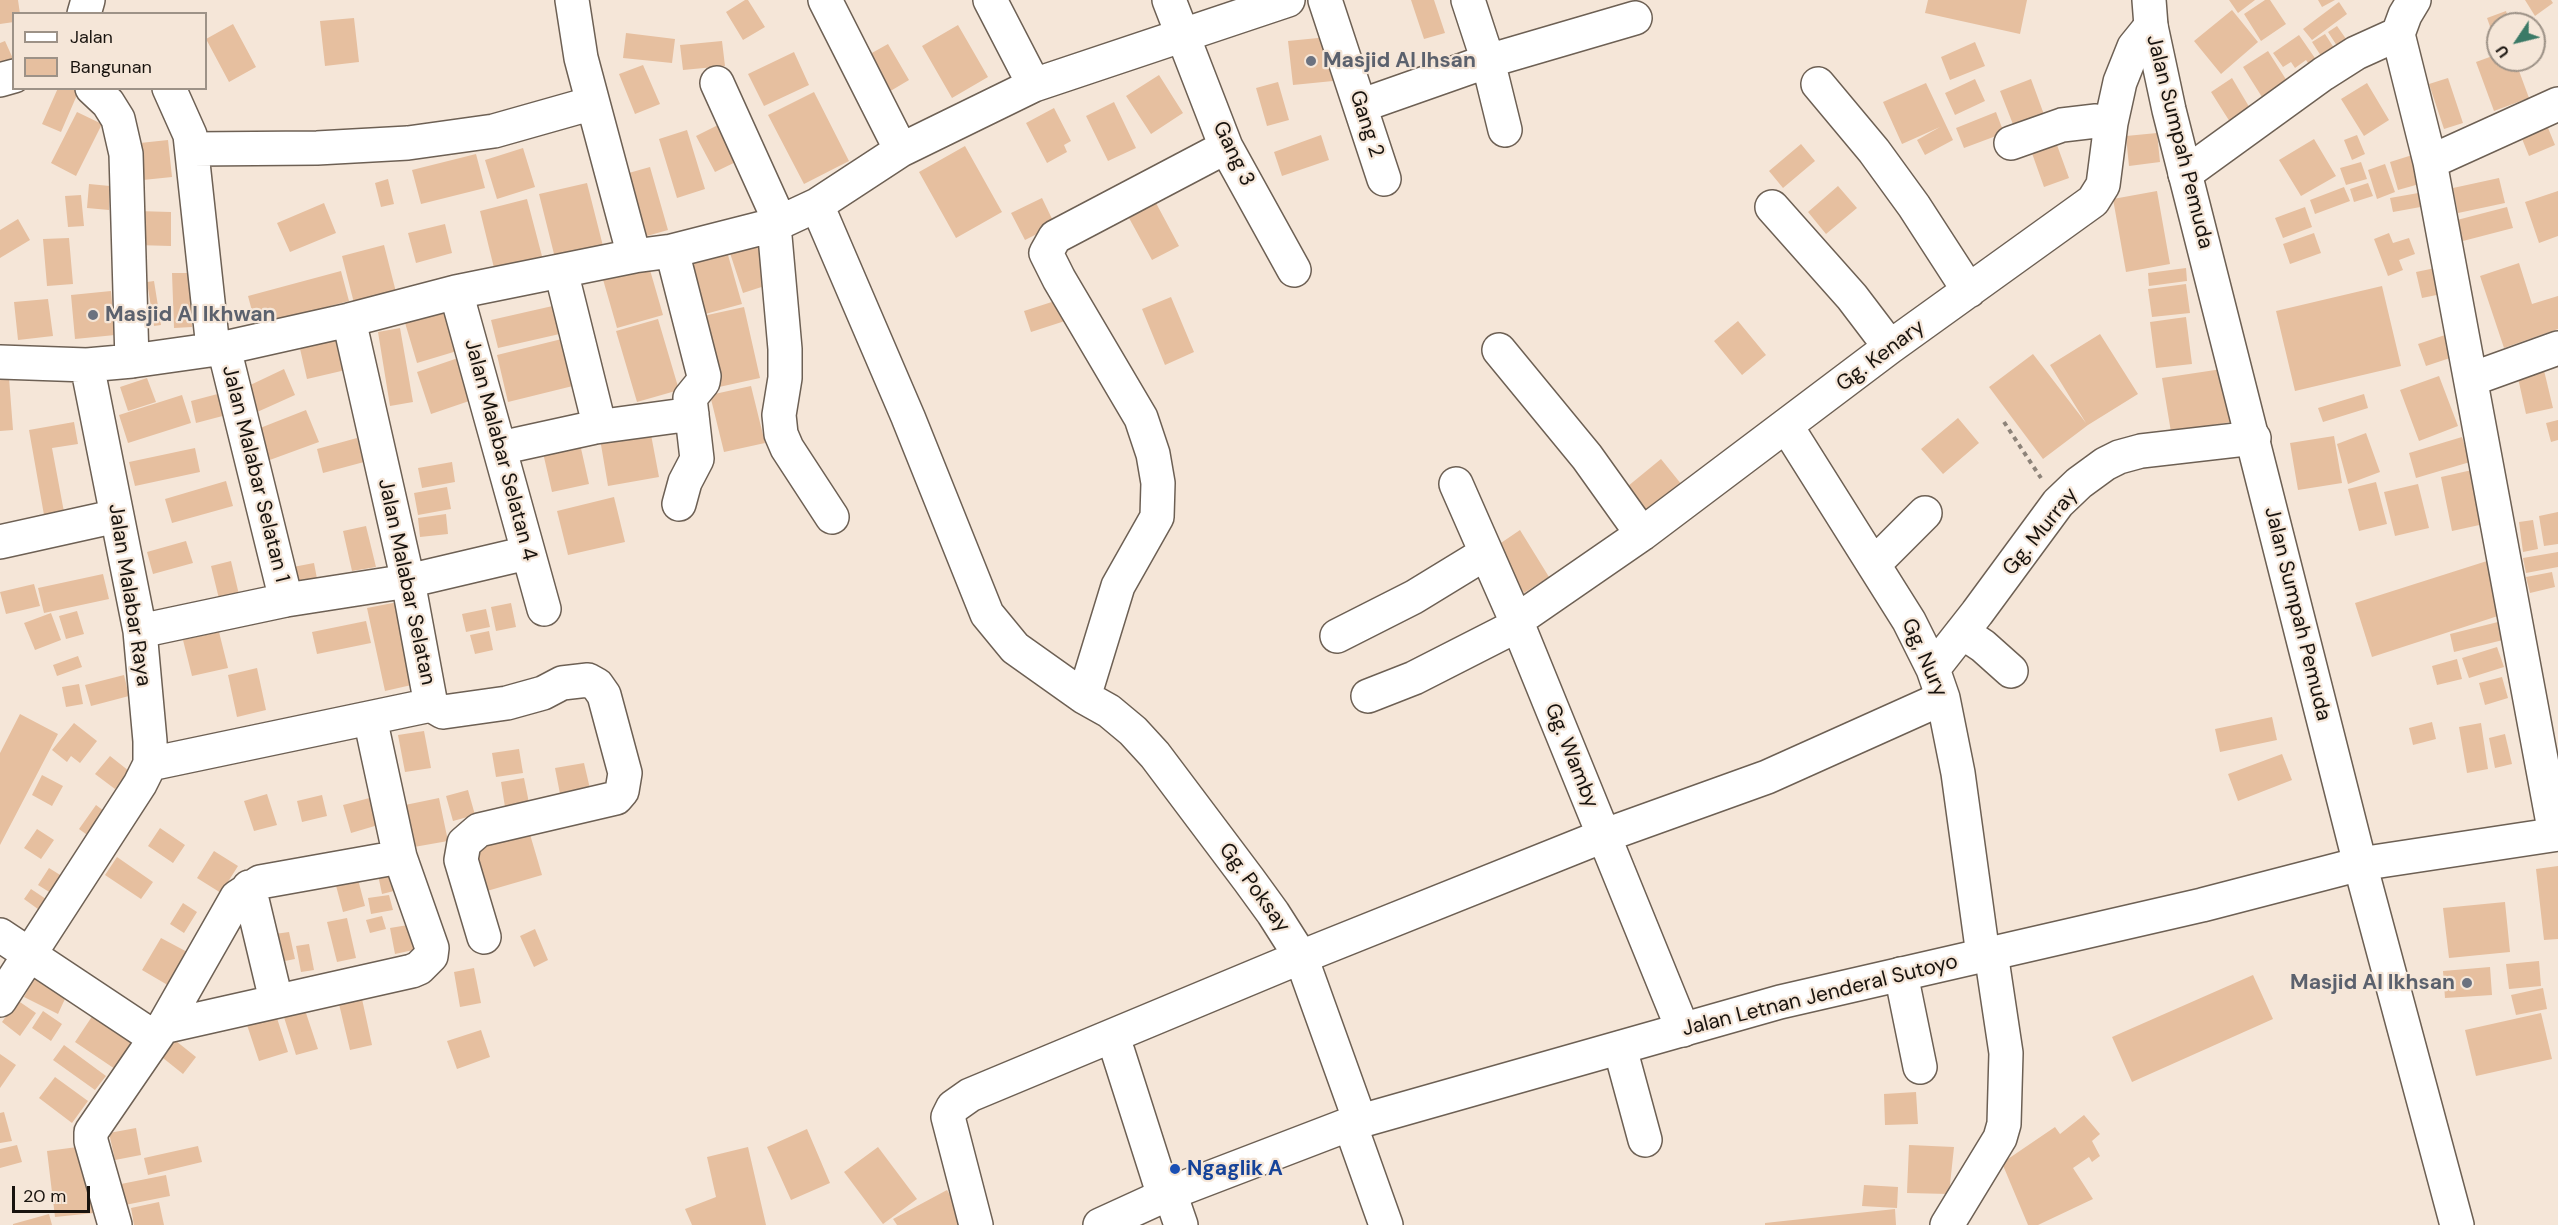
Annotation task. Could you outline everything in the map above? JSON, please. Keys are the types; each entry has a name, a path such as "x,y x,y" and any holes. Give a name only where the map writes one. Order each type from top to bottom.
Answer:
{"main road":[{"path":"572,0 581,58 634,256"},
{"path":"990,0 1034,85"},
{"name":"Gang 3","path":"1169,0 1226,147 1294,270"},
{"path":"0,362 87,364 132,361 218,348 348,320 456,292 634,256 672,251 777,224 817,205 901,150 1034,85 1288,0"},
{"name":"Gang 2","path":"1325,0 1384,180"},
{"path":"1468,0 1488,61 1505,130"},
{"path":"2414,0 2398,34 2430,162 2557,834"},
{"path":"811,1 901,150"},
{"path":"1359,106 1488,61 1635,18"},
{"name":"Gg. Kenary","path":"1368,696 1414,678 1517,623 1787,427 1890,347 2093,201 2103,185 2116,102 2134,47 2152,27"},
{"name":"Jalan Sumpah Pemuda","path":"2152,27 2169,110 2254,438 2360,864 2457,1225"},
{"path":"2186,174 2323,74 2356,53 2398,34"},
{"path":"717,82 777,224 785,349 785,378 779,415 782,434 787,448 832,517"},
{"path":"1818,84 1874,151 1908,197 1969,291"},
{"path":"94,90 108,103 118,119 126,154 132,361"},
{"name":"Jalan Malabar Selatan 1","path":"170,90 190,135 218,348 286,600"},
{"path":"2011,143 2062,125 2096,121 2116,102"},
{"path":"192,150 317,148 408,143 494,131 593,103"},
{"path":"2430,162 2558,104"},
{"path":"1084,697 1118,586 1156,517 1158,483 1154,454 1141,418 1059,279 1047,253 1055,237 1226,147"},
{"name":"Gg. Poksay","path":"817,205 908,417 987,614 1015,648 1084,697 1109,711 1133,731 1155,755 1273,913 1300,957 1386,1225"},
{"path":"1772,207 1852,297 1890,347"},
{"path":"672,251 704,376 703,382 690,398 697,459 685,482 679,504"},
{"path":"561,272 597,416 596,427"},
{"name":"Jalan Malabar Selatan 4","path":"456,292 544,609"},
{"name":"Jalan Malabar Selatan","path":"150,764 430,705 408,580 348,320"},
{"path":"2472,378 2558,348"},
{"path":"1499,350 1587,457 1642,534"},
{"name":"Jalan Malabar Raya","path":"0,1000 140,784 150,764 140,631 87,364"},
{"path":"500,448 596,427 692,414"},
{"name":"Gg, Nury","path":"1787,427 1909,621 1938,683 1958,773 1987,954 2006,1053 2004,1124 2000,1138 1947,1225"},
{"name":"Gg. Murray","path":"1938,683 1962,632 2058,503 2079,483 2119,457 2152,449 2254,438"},
{"name":"Gg. Wamby","path":"1456,484 1517,623 1683,1030"},
{"path":"1874,564 1925,513"},
{"path":"0,542 117,516"},
{"path":"140,631 286,600 408,580 527,553"},
{"path":"1337,636 1414,597 1486,553"},
{"path":"1962,632 1983,646 2012,671"},
{"path":"430,705 443,712 507,703 543,693 562,683 588,680 597,685 604,695 625,773 622,791 616,798 479,830 464,843 461,860 484,937"},
{"path":"976,1225 948,1117 953,1107 970,1095 1300,957 1603,836 1767,777 1938,683"},
{"path":"0,935 159,1032 276,1000 412,971 429,958 432,948 400,857 370,717"},
{"name":"Jalan Letnan Jenderal Sutoyo","path":"1100,1225 1167,1195 1355,1123 1780,1002 2202,905 2360,864 2557,834"},
{"path":"115,1225 91,1141 91,1132 159,1032 237,897 249,887 260,882 400,857"},
{"path":"249,887 276,1000"},
{"path":"1901,974 1920,1067"},
{"path":"1620,1048 1646,1140"},
{"path":"1118,1052 1167,1195 1180,1225"}],"path":[{"path":"2004,422 2058,503"}],"building":[{"path":"0,0 18,0 20,12 12,12 12,22 0,24"},
{"path":"748,0 765,27 743,40 726,12"},
{"path":"1411,0 1434,0 1445,33 1424,39"},
{"path":"1928,0 2027,0 2020,34 1925,13"},
{"path":"2229,0 2255,0 2238,13"},
{"path":"2265,0 2270,0 2286,24 2261,41 2244,14"},
{"path":"2318,0 2335,0 2322,7"},
{"path":"2525,0 2551,0 2553,3 2541,12 2532,12"},
{"path":"2339,2 2347,14 2312,40 2303,29"},
{"path":"2232,10 2258,42 2221,74 2194,41"},
{"path":"354,18 359,62 325,66 320,21"},
{"path":"233,24 256,67 229,82 207,38"},
{"path":"958,25 988,77 952,98 922,46"},
{"path":"2337,26 2351,46 2341,52 2328,32"},
{"path":"626,33 675,39 672,63 623,58"},
{"path":"2325,34 2338,54 2325,62 2312,42"},
{"path":"2299,35 2317,61 2310,66 2306,60 2295,68 2291,62 2283,67 2273,53"},
{"name":"Masjid Al Ihsan","path":"1328,37 1333,81 1293,85 1288,41"},
{"path":"5,41 12,62 0,67 0,43"},
{"path":"722,41 725,66 683,70 680,45"},
{"path":"1975,42 1985,66 1950,80 1941,57"},
{"path":"888,44 909,80 882,96 861,59"},
{"path":"2268,51 2287,81 2262,97 2243,67"},
{"path":"794,52 809,85 764,106 748,74"},
{"path":"2486,58 2486,72 2519,72 2529,98 2494,111 2476,62"},
{"path":"643,65 660,104 635,114 619,74"},
{"path":"1159,75 1183,113 1151,134 1126,96"},
{"path":"2232,78 2251,110 2230,122 2211,92"},
{"path":"2448,78 2463,123 2444,129 2429,84"},
{"path":"1975,79 1985,101 1955,115 1945,93"},
{"path":"2031,79 2046,120 2016,132 2000,91"},
{"path":"1278,82 1289,120 1267,126 1256,88"},
{"path":"1926,83 1953,140 1925,155 1917,140 1940,127 1902,144 1883,102"},
{"path":"2367,83 2389,120 2364,136 2341,99"},
{"path":"57,90 79,90 61,132 42,124"},
{"path":"814,92 849,161 804,184 768,115"},
{"path":"1114,102 1136,148 1108,161 1086,116"},
{"path":"1054,108 1071,141 1064,145 1067,152 1047,163 1026,123"},
{"path":"77,112 102,124 76,176 51,163"},
{"path":"1996,112 2004,133 1964,148 1956,128"},
{"path":"2544,118 2555,145 2529,156 2518,129"},
{"path":"726,121 744,158 715,172 696,136"},
{"path":"687,130 705,189 677,198 659,139"},
{"path":"2157,133 2160,162 2129,166 2126,136"},
{"path":"2053,134 2069,178 2044,187 2028,142"},
{"path":"1321,135 1329,160 1282,176 1274,152"},
{"path":"2357,135 2365,154 2352,160 2344,140"},
{"path":"2314,139 2336,176 2301,196 2279,160"},
{"path":"168,140 172,177 143,180 140,143"},
{"path":"1801,144 1815,161 1783,188 1769,171"},
{"path":"965,146 1002,212 956,238 919,172"},
{"path":"523,148 535,187 497,199 485,160"},
{"path":"2422,152 2430,181 2398,190 2390,162"},
{"path":"476,154 485,188 421,204 412,170"},
{"path":"2361,162 2367,179 2346,185 2340,168"},
{"path":"2385,164 2395,192 2377,199 2368,170"},
{"path":"650,167 668,230 636,239 618,176"},
{"path":"2499,178 2505,203 2458,213 2453,188"},
{"path":"388,179 394,204 381,207 375,183"},
{"path":"587,183 604,250 556,262 539,194"},
{"path":"2368,183 2373,196 2354,202 2350,189"},
{"path":"89,184 110,186 109,210 87,208"},
{"path":"1838,186 1857,208 1826,234 1808,212"},
{"path":"2344,187 2350,201 2315,214 2310,200"},
{"path":"2157,191 2170,264 2126,272 2113,199"},
{"path":"2558,191 2558,236 2539,243 2525,202"},
{"path":"2424,192 2426,206 2393,212 2390,198"},
{"path":"81,195 84,226 68,227 65,196"},
{"path":"1042,198 1055,225 1025,240 1011,213"},
{"path":"527,199 543,260 495,272 480,211"},
{"path":"324,203 336,233 290,252 277,223"},
{"path":"1156,203 1179,246 1152,260 1129,218"},
{"path":"2305,207 2312,227 2283,238 2275,218"},
{"path":"2507,207 2513,228 2463,241 2457,220"},
{"path":"137,211 171,212 171,246 136,245"},
{"path":"18,219 30,240 0,258 0,230"},
{"path":"445,224 452,253 416,263 408,233"},
{"path":"2314,233 2321,253 2290,264 2283,244"},
{"path":"2389,233 2393,243 2409,238 2415,254 2399,260 2403,270 2388,276 2374,239"},
{"path":"69,238 73,284 47,286 43,239"},
{"path":"765,242 777,282 743,293 730,253"},
{"path":"384,245 397,296 355,307 342,256"},
{"path":"726,248 742,304 698,316 683,260"},
{"path":"648,263 663,315 617,328 602,276"},
{"path":"2519,263 2532,304 2558,296 2558,329 2504,348 2480,276"},
{"path":"2445,266 2451,292 2422,298 2416,272"},
{"path":"2186,268 2187,281 2149,286 2148,273"},
{"path":"341,271 349,301 256,326 248,296"},
{"path":"172,273 190,273 192,327 174,328"},
{"path":"154,281 161,325 154,326 147,282"},
{"path":"2186,284 2190,313 2152,317 2148,289"},
{"path":"2382,286 2401,366 2295,391 2276,311"},
{"name":"Masjid Al Ikhwan","path":"111,291 115,335 75,339 71,295"},
{"path":"1171,297 1194,352 1165,365 1142,309"},
{"path":"48,299 53,336 18,340 14,302"},
{"path":"1061,299 1068,320 1031,332 1024,311"},
{"path":"454,302 467,348 417,363 403,316"},
{"path":"557,305 564,333 498,348 491,320"},
{"path":"744,307 760,378 719,387 703,316"},
{"path":"2186,317 2192,364 2156,368 2150,322"},
{"path":"658,319 679,390 637,402 616,331"},
{"path":"1738,321 1766,355 1742,375 1714,341"},
{"path":"400,328 413,402 390,406 378,332"},
{"path":"340,330 350,369 307,379 298,340"},
{"path":"2454,332 2462,354 2426,366 2418,344"},
{"path":"2100,334 2138,394 2088,425 2043,459 1989,387 2033,354 2086,423 2050,365"},
{"path":"574,336 585,383 508,402 497,355"},
{"path":"464,356 478,398 431,414 417,372"},
{"path":"2542,362 2553,408 2526,414 2516,369"},
{"path":"284,369 295,395 255,413 244,388"},
{"path":"2222,369 2231,422 2171,432 2162,378"},
{"path":"2439,376 2458,426 2419,441 2400,390"},
{"path":"9,378 13,430 0,431 0,379"},
{"path":"147,378 156,402 128,411 120,387"},
{"path":"751,386 765,443 724,452 710,395"},
{"path":"229,391 234,413 196,423 191,401"},
{"path":"2364,394 2368,408 2323,422 2318,408"},
{"path":"182,395 191,423 128,443 119,415"},
{"path":"306,410 319,442 267,461 255,430"},
{"path":"1958,418 1979,443 1943,474 1921,449"},
{"path":"2558,420 2558,440 2551,442 2546,423"},
{"path":"74,422 78,444 52,448 64,512 44,515 29,430"},
{"path":"649,424 659,477 608,486 599,433"},
{"path":"2366,433 2380,472 2348,484 2337,444"},
{"path":"578,435 589,484 552,492 541,444"},
{"path":"2334,436 2342,483 2298,490 2290,443"},
{"path":"2462,437 2470,462 2416,478 2409,453"},
{"path":"357,438 364,462 323,473 317,449"},
{"path":"195,448 200,472 135,486 129,462"},
{"path":"1661,459 1686,490 1647,521 1622,491"},
{"path":"452,462 455,482 422,488 418,468"},
{"path":"2472,470 2484,524 2452,531 2441,477"},
{"path":"226,481 233,506 172,523 165,499"},
{"path":"2376,482 2387,524 2359,531 2348,489"},
{"path":"2418,484 2429,528 2395,536 2384,492"},
{"path":"447,487 451,509 418,515 414,493"},
{"path":"614,497 625,542 568,555 557,511"},
{"path":"2558,512 2558,544 2544,546 2539,516"},
{"path":"446,514 448,534 420,537 418,518"},
{"path":"2533,520 2538,549 2523,552 2519,522"},
{"path":"366,526 376,567 352,571 343,531"},
{"path":"1520,530 1549,577 1524,593 1518,583 1509,589 1495,547"},
{"path":"186,541 193,563 153,574 147,552"},
{"path":"2558,552 2558,567 2526,573 2523,558"},
{"path":"231,561 241,603 221,607 211,566"},
{"path":"2487,561 2504,614 2372,657 2355,603"},
{"path":"314,563 319,589 298,592 293,567"},
{"path":"2552,572 2555,587 2530,593 2526,577"},
{"path":"103,574 109,599 44,613 38,588"},
{"path":"34,584 40,606 6,614 0,592"},
{"path":"398,602 416,684 385,691 367,608"},
{"path":"511,603 516,627 496,631 491,607"},
{"path":"486,609 490,627 466,632 462,614"},
{"path":"77,611 84,634 66,639 59,616"},
{"path":"51,613 61,640 35,650 24,623"},
{"path":"366,621 371,643 317,654 312,632"},
{"path":"2498,622 2503,640 2454,652 2450,634"},
{"path":"489,631 493,650 475,654 470,635"},
{"path":"219,632 228,668 192,676 183,640"},
{"path":"2497,647 2504,667 2469,678 2462,658"},
{"path":"78,656 82,667 57,676 53,665"},
{"path":"2457,659 2462,679 2437,685 2432,666"},
{"path":"257,668 266,710 237,717 228,675"},
{"path":"124,675 129,696 91,706 85,685"},
{"path":"2502,677 2508,698 2485,705 2479,683"},
{"path":"79,684 83,704 66,707 62,687"},
{"path":"20,714 58,734 0,845 0,753"},
{"path":"2272,717 2277,740 2220,752 2215,729"},
{"path":"2432,722 2436,739 2413,745 2409,728"},
{"path":"74,723 97,741 80,763 71,756 67,762 52,750"},
{"path":"2481,723 2488,769 2467,773 2459,727"},
{"path":"424,731 431,768 405,772 398,735"},
{"path":"2505,734 2512,764 2495,768 2489,738"},
{"path":"519,749 523,773 496,777 492,753"},
{"path":"2282,754 2292,780 2238,801 2228,774"},
{"path":"110,756 129,771 115,789 95,774"},
{"path":"584,763 591,793 561,799 555,768"},
{"path":"42,775 63,786 52,806 32,795"},
{"path":"524,778 529,803 505,807 501,782"},
{"path":"468,790 475,815 453,821 446,796"},
{"path":"267,794 277,825 254,831 244,801"},
{"path":"322,795 327,816 302,822 297,801"},
{"path":"377,796 385,823 351,833 343,805"},
{"path":"439,798 448,841 414,847 405,805"},
{"path":"96,805 108,814 90,837 79,829"},
{"path":"160,828 185,845 173,863 148,846"},
{"path":"37,829 54,840 41,859 24,848"},
{"path":"529,831 542,875 487,891 474,848"},
{"path":"214,851 238,866 221,893 197,878"},
{"path":"117,857 153,882 141,899 105,875"},
{"path":"401,864 406,888 382,894 377,870"},
{"path":"2558,866 2558,939 2544,940 2536,869"},
{"path":"49,868 65,878 54,895 38,885"},
{"path":"356,872 365,906 343,912 334,878"},
{"path":"31,889 49,901 42,912 24,899"},
{"path":"389,895 393,910 371,914 368,898"},
{"path":"2505,902 2510,952 2449,958 2443,908"},
{"path":"183,903 197,912 184,933 170,924"},
{"path":"382,916 386,929 370,933 366,920"},
{"path":"347,918 356,958 337,962 327,922"},
{"path":"414,924 418,949 395,954 390,928"},
{"path":"535,929 548,960 534,967 520,936"},
{"path":"289,932 295,959 280,962 275,934"},
{"path":"161,938 191,954 171,987 142,970"},
{"path":"309,944 314,970 301,972 296,946"},
{"path":"2539,961 2541,986 2509,989 2506,964"},
{"name":"Masjid Al Ikhsan","path":"2490,967 2492,995 2445,998 2443,971"},
{"path":"474,968 481,1003 460,1007 454,972"},
{"path":"37,972 70,988 58,1014 24,997"},
{"path":"2253,975 2273,1019 2132,1082 2112,1037"},
{"path":"2543,988 2547,1009 2516,1015 2511,995"},
{"path":"362,999 372,1045 350,1050 339,1004"},
{"path":"17,1000 36,1013 20,1036 2,1022"},
{"path":"303,1004 318,1049 296,1055 282,1011"},
{"path":"97,1009 136,1036 115,1069 75,1042"},
{"path":"274,1009 288,1052 259,1061 245,1019"},
{"path":"43,1011 62,1024 51,1041 32,1028"},
{"path":"2541,1013 2552,1059 2476,1076 2465,1030"},
{"path":"481,1030 490,1057 457,1069 447,1041"},
{"path":"171,1037 196,1057 183,1074 158,1054"},
{"path":"64,1045 106,1076 95,1090 53,1060"},
{"path":"0,1054 16,1065 0,1088"},
{"path":"55,1077 88,1101 72,1123 39,1098"},
{"path":"1916,1092 1918,1124 1885,1125 1884,1094"},
{"path":"4,1112 12,1141 0,1143 0,1113"},
{"path":"2084,1115 2100,1134 2092,1141 2100,1156 2092,1162 2089,1157 2073,1168 2093,1199 2038,1225 2028,1225 2002,1163 2055,1127 2060,1134"},
{"path":"136,1128 141,1155 115,1160 109,1133"},
{"path":"807,1129 830,1183 791,1200 767,1147"},
{"path":"17,1145 22,1162 0,1168 0,1149"},
{"path":"1909,1145 1954,1147 1949,1194 1907,1193"},
{"path":"85,1146 94,1213 55,1217 47,1151"},
{"path":"198,1146 202,1162 148,1175 144,1158"},
{"path":"748,1147 766,1225 692,1225 685,1209 716,1197 707,1157"},
{"path":"878,1147 917,1199 883,1224 844,1172"},
{"path":"166,1175 170,1196 125,1205 121,1184"},
{"path":"1864,1185 1898,1187 1897,1208 1862,1206"},
{"path":"947,1190 965,1221 958,1225 897,1225 893,1219"},
{"path":"159,1202 164,1225 134,1225 131,1208"},
{"path":"1895,1209 1896,1225 1765,1225 1765,1223"},
{"path":"49,1214 52,1225 13,1225 13,1224"}],"place":[{"name":"Masjid Al Ihsan","path":"1311,61"},
{"name":"Masjid Al Ikhwan","path":"93,315"},
{"name":"Masjid Al Ikhsan","path":"2467,983"},
{"name":"Ngaglik A","path":"1175,1169"}]}
